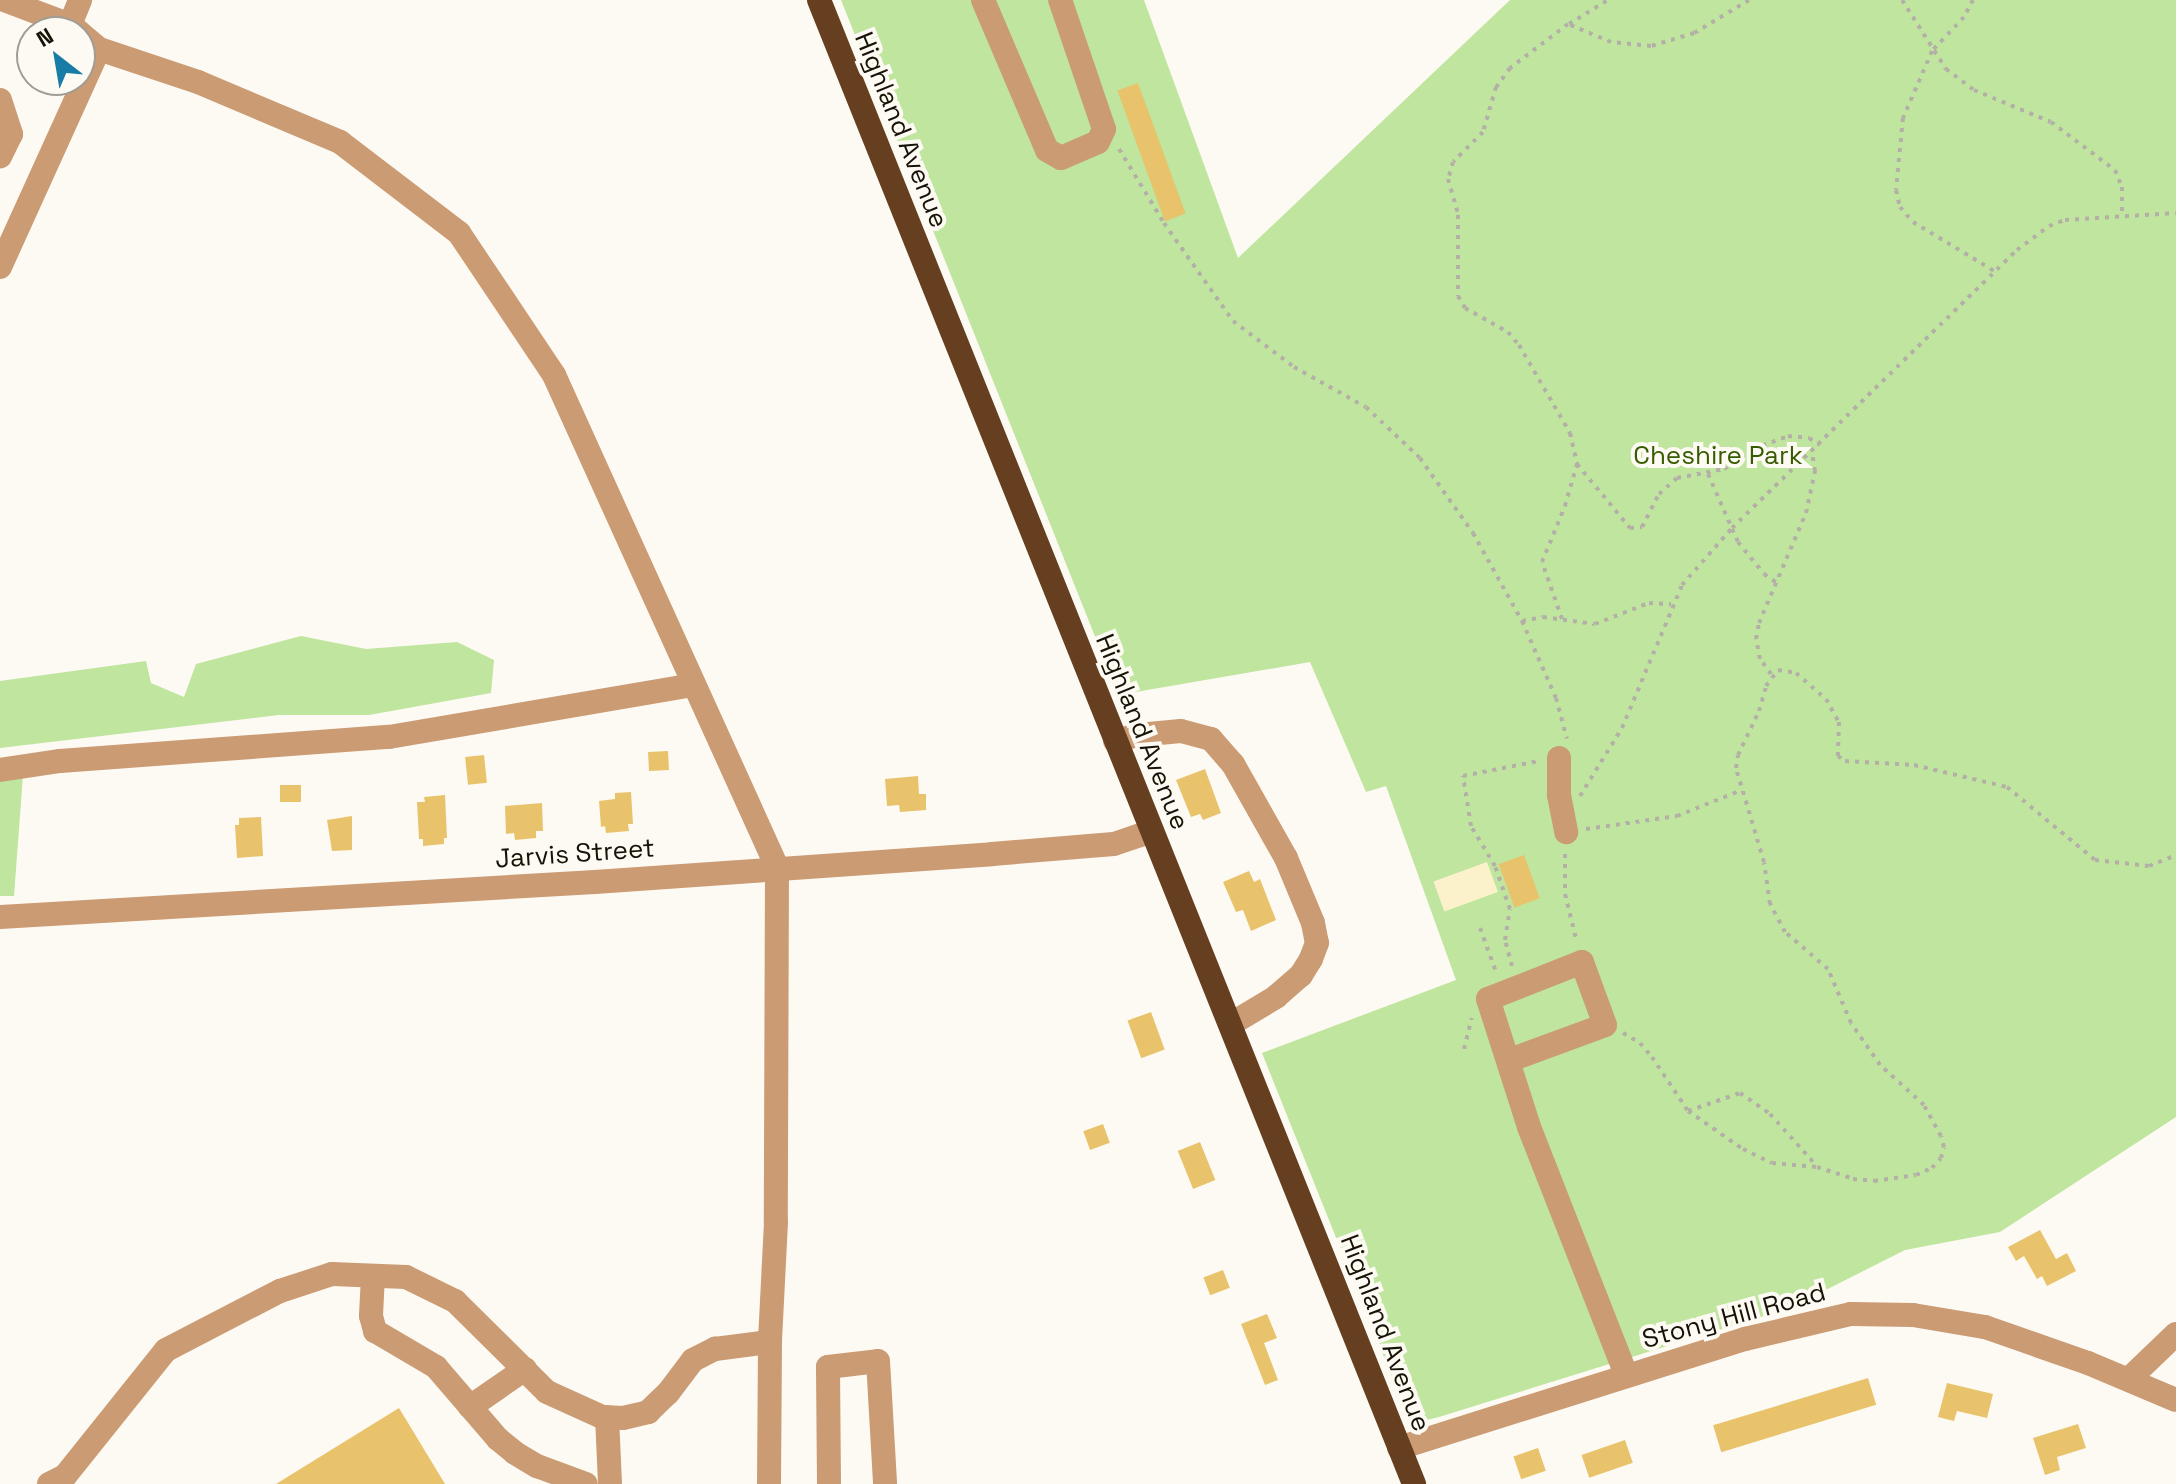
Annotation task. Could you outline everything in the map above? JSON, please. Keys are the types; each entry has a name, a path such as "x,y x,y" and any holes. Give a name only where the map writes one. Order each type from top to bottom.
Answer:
{"highway":[{"name":"Highland Avenue","path":"819,0 1414,1484"}],"street":[{"path":"4,0 42,16"},
{"path":"983,0 1047,150 1061,158 1085,150 1103,137 1104,129 1060,0"},
{"path":"96,47 198,82 340,142 459,233 554,375 777,867 776,1222 770,1342 769,1484"},
{"path":"0,267 99,49"},
{"path":"0,157 11,134 1,106"},
{"path":"0,770 60,761 389,737 692,685"},
{"path":"1115,741 1138,735 1181,731 1211,739 1233,764 1292,871 1313,923 1317,943 1311,959 1301,975 1276,997 1231,1024"},
{"path":"1559,758 1560,812 1566,832"},
{"name":"Jarvis Street","path":"0,917 595,882 1091,846 1114,844 1152,831"},
{"path":"1510,1060 1605,1025 1582,962 1488,999 1535,1142 1626,1375"},
{"path":"49,1484 65,1476 166,1350 280,1291 332,1274 406,1277 455,1301 547,1392 607,1417 623,1418 648,1412 668,1393 693,1360 715,1349 770,1342"},
{"path":"373,1276 371,1316 375,1331 436,1367 498,1439 515,1453 537,1466 586,1484"},
{"name":"Stony Hill Road","path":"1399,1448 1788,1326 1851,1314 1879,1313 1985,1327 2129,1379 2176,1400"},
{"path":"2129,1379 2176,1334"},
{"path":"829,1484 828,1367 878,1361 885,1484"},
{"path":"470,1407 525,1369"},
{"path":"607,1417 610,1484"}],"path":[{"path":"1608,0 1568,24 1510,68 1496,87 1483,132 1453,162 1448,179 1458,215 1456,273 1460,303 1508,332 1519,345 1570,433 1577,464 1630,528 1638,530 1668,484 1684,476 1724,469 1753,449 1788,436 1809,438 1820,445"},
{"path":"1568,24 1611,42 1651,46 1694,33 1749,0"},
{"path":"1902,0 1946,69 1974,90 2051,122 2115,170 2122,187 2122,214"},
{"path":"1973,0 1964,17 1932,51 1903,118 1896,179 1900,207 1913,222 1996,272"},
{"path":"1103,137 1123,153 1164,223 1233,321 1294,367 1366,407 1420,458 1473,533 1522,621 1556,698 1568,740 1559,758 1463,776 1471,826 1495,866 1510,909 1505,940 1511,990"},
{"path":"1582,962 1565,894 1566,832 1581,795 1622,728 1671,604 1682,585 1732,528 2032,237 2065,220 2122,214 2176,213"},
{"path":"1771,674 1760,659 1756,639 1799,534 1812,490 1815,461 1812,453"},
{"path":"1562,619 1542,562 1562,514 1577,464"},
{"path":"1708,474 1732,528 1751,560 1777,583"},
{"path":"1522,621 1543,617 1595,624 1649,603 1671,604"},
{"path":"1771,674 1789,669 1826,699 1839,722 1838,756 1845,761 1914,765 2007,787 2095,860 2149,866 2176,855"},
{"path":"1605,1025 1640,1043 1688,1111 1761,1159 1817,1167 1853,1179 1896,1179 1932,1168 1941,1158 1944,1147 1924,1105 1880,1065 1858,1033 1828,969 1785,932 1770,904 1764,862 1736,768 1738,755 1771,674"},
{"path":"1566,832 1677,816 1742,790"},
{"path":"1480,928 1511,990"},
{"path":"1688,1111 1740,1093 1770,1114 1817,1167"}],"green space":[{"name":"Cheshire Park","path":"841,0 1144,0 1238,258 1510,0 2176,0 2176,1117 2000,1232 1905,1250 1790,1308 1439,1417 1423,1421 1414,1417 1404,1407 1262,1053 1456,980 1386,786 1366,792 1310,662 1124,694 1106,664"},
{"path":"301,636 366,649 457,642 494,660 491,693 369,715 279,715 0,748 0,681 146,661 151,683 184,697 196,664"},
{"path":"23,775 14,896 0,896 0,778"}],"sand":[{"path":"1487,862 1498,892 1444,912 1433,881"}],"building":[{"path":"1138,83 1186,214 1165,221 1117,91"},
{"path":"668,751 669,770 649,771 648,752"},
{"path":"484,755 487,783 468,785 465,757"},
{"path":"1205,769 1221,813 1203,820 1200,814 1191,817 1176,780"},
{"path":"918,776 919,794 926,794 926,810 900,812 899,805 887,806 885,779"},
{"path":"280,785 301,785 301,802 280,802"},
{"path":"631,792 633,824 628,824 629,831 606,833 605,826 601,827 599,801 615,799 615,793"},
{"path":"445,795 447,838 444,838 444,844 423,846 423,839 419,839 417,802 425,802 424,797"},
{"path":"542,803 543,831 536,831 536,838 515,840 514,833 506,834 505,806"},
{"path":"352,816 352,850 332,851 327,820"},
{"path":"261,817 263,856 237,858 235,825 239,825 239,818"},
{"path":"1524,855 1540,898 1514,907 1499,864"},
{"path":"1249,871 1254,882 1260,879 1276,920 1251,931 1243,910 1236,912 1223,882"},
{"path":"1151,1012 1165,1050 1141,1058 1128,1021"},
{"path":"1103,1124 1110,1143 1090,1150 1083,1131"},
{"path":"1200,1142 1215,1180 1193,1189 1178,1151"},
{"path":"2040,1230 2056,1259 2067,1253 2076,1271 2047,1286 2042,1276 2037,1279 2024,1256 2016,1261 2008,1247"},
{"path":"1223,1270 1230,1288 1210,1295 1203,1278"},
{"path":"1267,1314 1277,1338 1264,1343 1278,1380 1265,1385 1241,1324"},
{"path":"1868,1378 1876,1405 1721,1452 1713,1425"},
{"path":"1947,1383 1993,1394 1987,1418 1957,1411 1954,1421 1938,1417"},
{"path":"399,1408 445,1484 276,1484"},
{"path":"2078,1424 2086,1448 2057,1457 2060,1470 2045,1475 2033,1438"},
{"path":"1625,1440 1633,1463 1589,1478 1582,1455"},
{"path":"1538,1448 1546,1471 1521,1479 1513,1456"}]}
